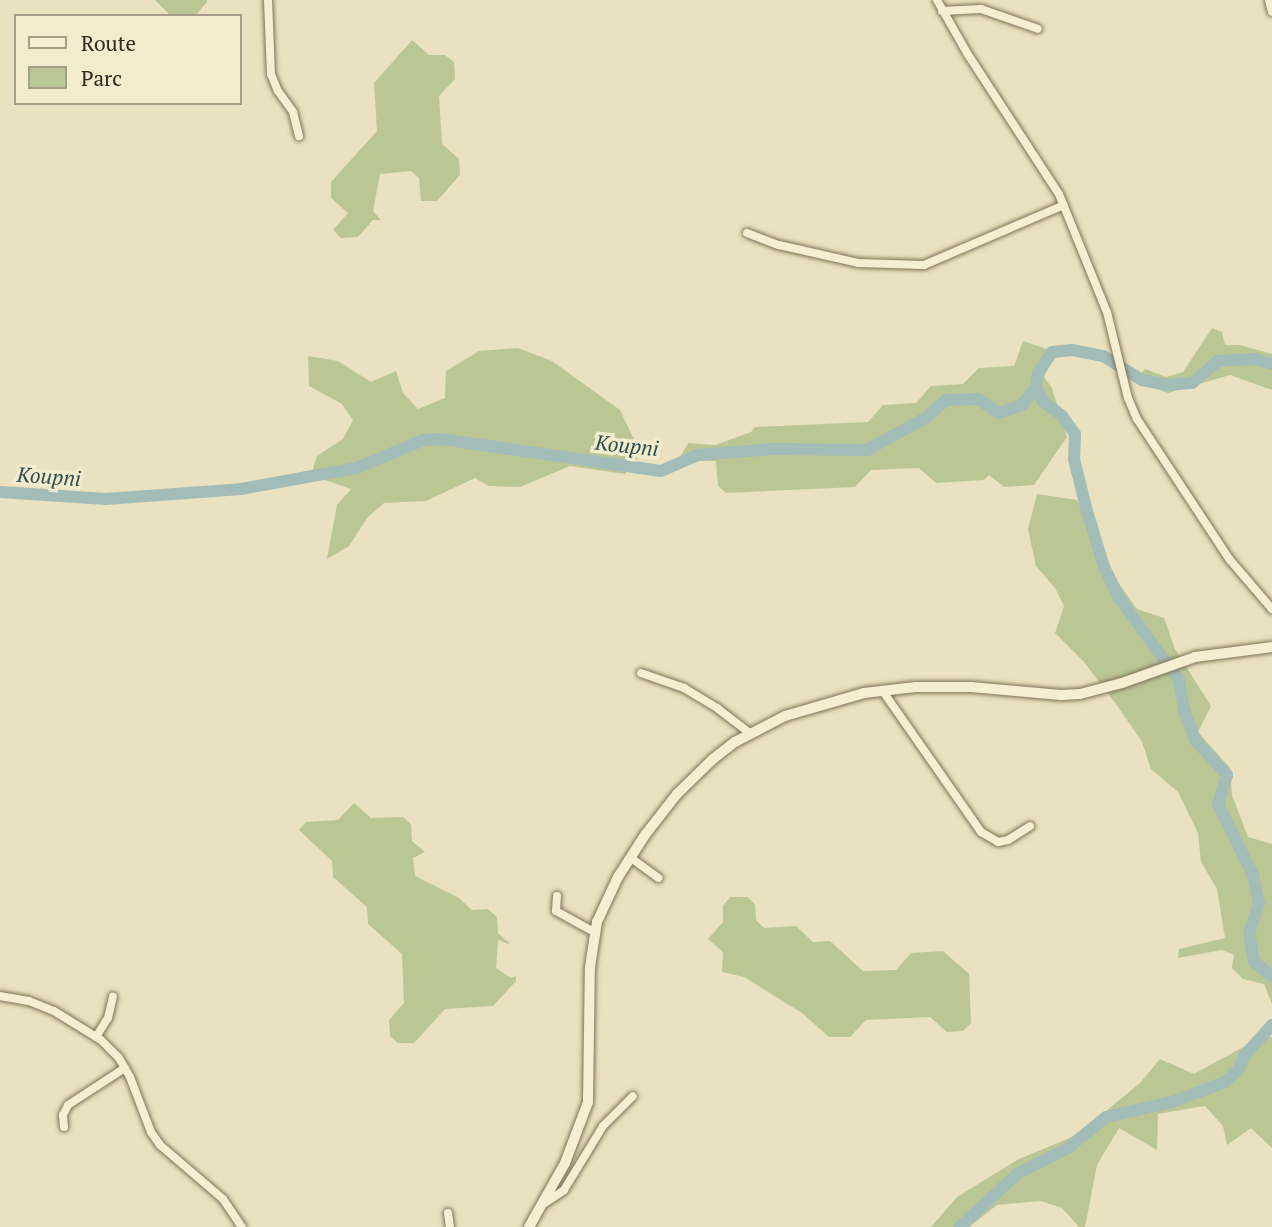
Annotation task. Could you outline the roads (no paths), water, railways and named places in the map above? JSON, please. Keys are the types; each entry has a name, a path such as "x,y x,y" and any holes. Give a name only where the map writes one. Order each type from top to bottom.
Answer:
{"main road":[{"path":"529,1227 545,1203 565,1163 588,1102 590,967 594,932 608,896 660,814 693,776 713,758 751,734 811,706 882,690 971,687 1061,695 1080,694 1207,654 1272,648"}],"street":[{"path":"268,0 271,74 278,91 293,112 299,136"},
{"path":"937,0 942,12 1045,170 1064,205 1107,312 1128,398 1147,438 1230,560 1272,609"},
{"path":"1269,0 1272,12"},
{"path":"942,12 981,9 1038,29"},
{"path":"747,233 779,245 858,263 924,265 1064,205"},
{"path":"641,673 684,688 728,715 751,734"},
{"path":"882,690 981,832 998,842 1008,840 1030,826"},
{"path":"631,858 659,878"},
{"path":"558,896 556,911 594,932"},
{"path":"0,996 29,1001 54,1011 96,1037 119,1058 151,1132 160,1145 223,1199 242,1227"},
{"path":"96,1037 108,1018 113,997"},
{"path":"64,1126 63,1115 68,1105 125,1068"},
{"path":"545,1203 564,1189 603,1126 633,1096"},
{"path":"448,1213 450,1227"}],"waterway":[{"name":"Koupni","path":"0,492 106,499 241,489 357,468 423,440 441,439 661,471 698,455 773,449 867,450 927,417 946,400 978,399 999,413 1022,405 1036,387 1038,373 1052,352 1072,350 1103,356 1142,380 1167,385 1192,383 1218,361 1255,359 1272,364"},
{"path":"1036,387 1043,401 1062,416 1075,434 1074,459 1087,511 1104,567 1119,598 1179,680 1185,713 1196,741 1227,775 1218,804 1253,875 1259,903 1249,933 1254,962 1272,976"},
{"path":"960,1227 1017,1174 1068,1148 1106,1117 1172,1102 1225,1082 1239,1069 1244,1056 1272,1025"}]}
